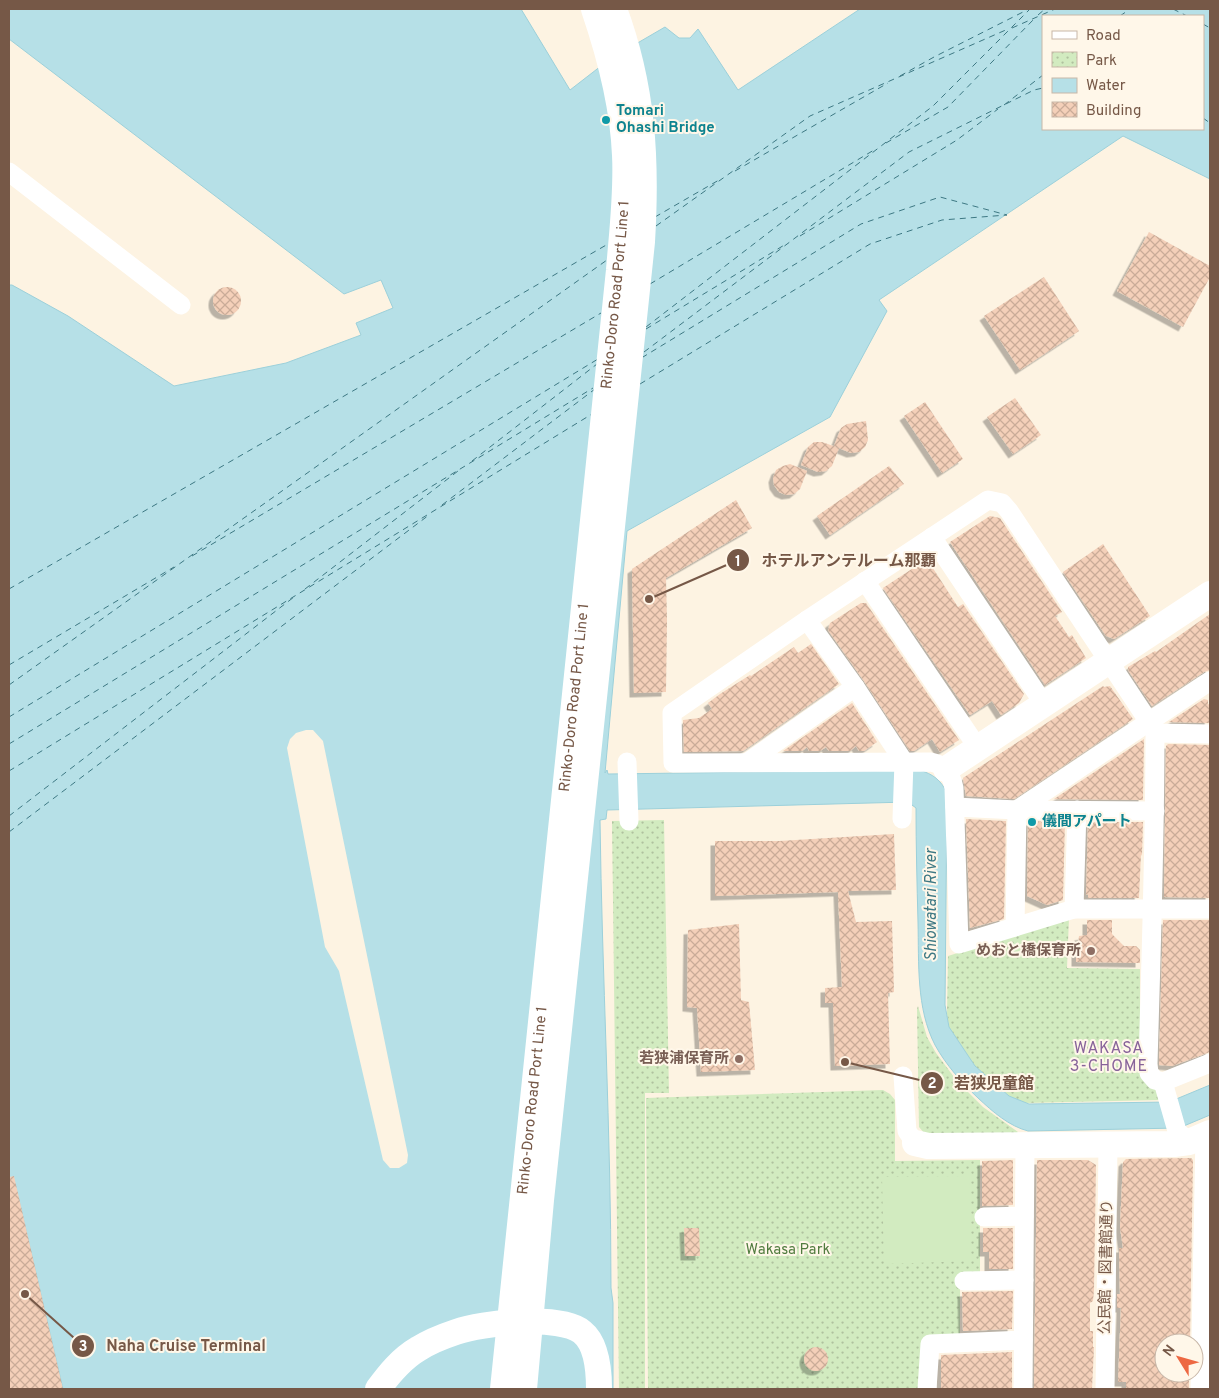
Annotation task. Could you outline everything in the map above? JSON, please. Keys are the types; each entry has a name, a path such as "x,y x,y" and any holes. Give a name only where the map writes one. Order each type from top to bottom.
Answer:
{"street":[{"name":"Rinko-Doro Road Port Line 1","path":"503,1389 573,722 625,197 625,155 622,117 610,62 594,9"},
{"name":"Rinko-Doro Road Port Line 1","path":"524,1389 541,1200 643,232 645,195 640,108 630,55 614,9"},
{"path":"9,172 181,305"},
{"path":"1200,1389 1195,1135 1165,1090 1152,1077 1148,1064 1152,909 1154,810 1152,728 1009,511 1002,503 988,500 807,620 672,713 673,763 748,762 903,767 931,762 940,764 952,778 955,807 959,944 1074,909 1152,909 1210,909"},
{"path":"932,537 1044,704"},
{"path":"865,581 978,748"},
{"path":"946,769 1210,594"},
{"path":"807,620 855,687 903,767 902,812"},
{"path":"1017,810 1152,728 1210,681"},
{"path":"748,762 855,687"},
{"path":"1152,728 1210,734"},
{"path":"627,762 629,821"},
{"path":"955,807 1017,810 1154,810"},
{"path":"1015,928 1017,810"},
{"path":"1074,909 1077,810"},
{"path":"1165,1090 1210,1063"},
{"path":"903,1076 907,1131 915,1143 928,1146 1174,1144 1195,1135"},
{"name":"公民館・図書館通り","path":"1105,1389 1108,1144"},
{"path":"1023,1389 1025,1146"},
{"path":"984,1217 1024,1216"},
{"path":"964,1281 1024,1280"},
{"path":"378,1389 393,1369 417,1349 457,1332 490,1324 550,1321 570,1325 583,1333 592,1345 599,1389"},
{"path":"927,1389 930,1344 1023,1340"}],"green space":[{"path":"664,820 669,1093 645,1093 645,1389 619,1389 612,821"},
{"path":"1069,918 1067,968 1140,969 1140,1073 1158,1087 1159,1100 1025,1103 1009,1096 975,1066 949,1027 947,1014 948,956"},
{"path":"918,1006 927,1037 936,1053 957,1081 983,1107 1017,1133 925,1134 919,1127"},
{"name":"Wakasa Park","path":"883,1090 895,1100 895,1161 980,1160 980,1275 960,1276 960,1339 924,1341 922,1389 648,1389 646,1098"},
{"path":"969,1176 971,1261 884,1264 882,1177"}],"water":[{"name":"Shiowatari River","path":"9,9 521,9 570,90 610,59 665,27 679,38 690,38 698,29 738,90 860,9 1210,9 1210,179 1123,136 879,300 887,311 830,417 627,531 605,773 607,770 608,774 919,770 928,773 942,784 947,793 945,1005 949,1027 975,1066 1009,1096 1029,1104 1169,1102 1210,1085 1210,1115 1179,1128 1028,1131 1014,1126 1002,1118 966,1086 939,1052 924,1016 919,969 916,808 908,802 607,810 606,819 600,820 610,1171 613,1389 63,1389 18,1196 9,1199 9,285 68,316 174,386 286,363 361,335 356,323 393,308 381,280 344,294 9,39"}],"pier":[{"path":"313,730 323,741 408,1155 407,1163 399,1168 390,1168 383,1160 339,971 325,947 287,748 290,739 296,733"}],"building":[{"path":"1149,232 1210,266 1210,277 1183,327 1117,291"},
{"path":"1044,277 1079,331 1020,370 984,316"},
{"path":"227,287 237,291 241,301 237,311 227,315 217,311 213,301 217,291"},
{"path":"1015,398 1041,435 1013,454 987,417"},
{"path":"925,402 963,459 942,473 904,416"},
{"path":"866,421 868,440 865,447 859,452 851,453 834,446 841,428 847,424"},
{"path":"814,442 822,442 839,448 832,466 826,471 818,472 801,465 808,447"},
{"path":"790,464 807,471 800,489 794,494 786,495 779,492 774,485 773,478 776,470"},
{"path":"889,466 904,484 830,535 817,516"},
{"path":"736,500 752,528 666,578 666,692 634,693 632,569"},
{"path":"990,516 1000,518 1062,612 1055,616 1069,637 1072,635 1086,658 1045,685 950,542"},
{"path":"1103,544 1150,616 1114,639 1106,636 1063,572"},
{"path":"927,559 958,607 963,604 1024,694 1019,703 1001,715 992,701 970,715 883,588"},
{"path":"861,603 866,603 959,740 940,752 932,739 914,751 910,751 828,630 830,623"},
{"path":"1210,614 1210,670 1152,706 1128,670 1128,667 1156,652"},
{"path":"811,644 839,684 743,751 684,752 683,720 699,718 712,709 708,703 720,694 794,647 798,653"},
{"path":"1103,686 1110,686 1133,719 1014,799 966,796 963,778"},
{"path":"1204,699 1208,700 1210,705 1209,723 1169,722"},
{"path":"852,703 877,742 864,751 859,751 856,746 850,751 829,751 826,747 820,751 809,751 807,747 802,751 783,751"},
{"path":"1144,739 1143,800 1054,799"},
{"path":"1168,744 1210,745 1210,898 1164,897 1166,746"},
{"path":"966,819 1006,821 1004,919 970,928"},
{"path":"1028,821 1065,822 1063,900 1047,905 1027,896"},
{"path":"1088,822 1143,822 1139,898 1088,898 1088,894 1086,895"},
{"path":"894,834 896,890 848,891 856,922 892,921 894,992 888,993 890,1064 835,1066 833,1003 825,1003 825,988 842,987 838,892 715,896 715,841 779,841"},
{"path":"1087,920 1112,920 1112,934 1124,946 1136,946 1140,950 1140,963 1076,962 1076,944 1078,945 1079,936 1087,935"},
{"path":"1163,920 1210,920 1210,1052 1172,1066 1159,1065"},
{"path":"739,924 741,1000 749,1002 755,1070 701,1072 697,1008 687,1007 688,930"},
{"path":"1191,1158 1193,1160 1190,1333 1154,1333 1154,1383 1189,1383 1189,1389 1126,1389 1126,1382 1118,1382 1121,1308 1117,1308 1117,1294 1120,1294 1119,1248 1123,1248 1120,1227 1123,1162 1126,1159"},
{"path":"1013,1160 1013,1205 982,1206 982,1161"},
{"path":"1037,1160 1088,1160 1096,1165 1094,1290 1093,1301 1090,1303 1090,1331 1093,1331 1094,1347 1092,1389 1034,1389"},
{"path":"14,1176 63,1389 9,1389 9,1177"},
{"path":"684,1228 699,1228 700,1256 685,1256"},
{"path":"983,1228 1013,1228 1013,1269 989,1269 989,1252 983,1252"},
{"path":"1013,1291 1012,1329 963,1331 962,1292"},
{"path":"816,1347 825,1350 828,1359 825,1368 816,1371 807,1368 804,1359 807,1350"},
{"path":"1012,1352 1012,1389 941,1389 941,1355"}],"ferry route":[{"path":"646,327 933,106 1030,9"},
{"path":"1038,15 1045,9"},
{"path":"1012,28 1055,9"},
{"path":"1121,15 1130,9"},
{"path":"1173,9 1185,15"},
{"path":"900,76 1027,10"},
{"path":"886,143 948,107 1035,18"},
{"path":"1204,25 1210,28"},
{"path":"656,226 810,116 1008,29"},
{"path":"1004,105 1042,76"},
{"path":"735,171 888,83"},
{"path":"644,352 909,152 1034,90 1042,88"},
{"path":"800,236 957,140 998,109"},
{"path":"1204,119 1210,123"},
{"path":"650,284 874,150"},
{"path":"655,217 719,180"},
{"path":"640,384 870,244 942,220 1007,215 940,197 861,224 643,357"},
{"path":"9,589 608,244"},
{"path":"646,329 786,244"},
{"path":"9,685 607,260"},
{"path":"192,556 601,313"},
{"path":"9,717 598,359"},
{"path":"472,461 597,364"},
{"path":"9,744 593,388"},
{"path":"442,505 595,389"},
{"path":"9,771 592,414"},
{"path":"305,589 458,471"},
{"path":"9,832 429,515"},
{"path":"9,665 174,567"},
{"path":"9,816 294,597"}],"place":[{"name":"Tomari Ohashi Bridge","path":"606,120"},
{"name":"ホテルアンテルーム那覇","path":"649,599"},
{"name":"儀間アパート","path":"1032,822"},
{"name":"めおと橋保育所","path":"1091,951"},
{"name":"若狭浦保育所","path":"739,1059"},
{"name":"若狭児童館","path":"845,1062"},
{"name":"Naha Cruise Terminal","path":"25,1294"}],"district":[{"name":"WAKASA 3-CHOME","path":"1109,1058"}]}
